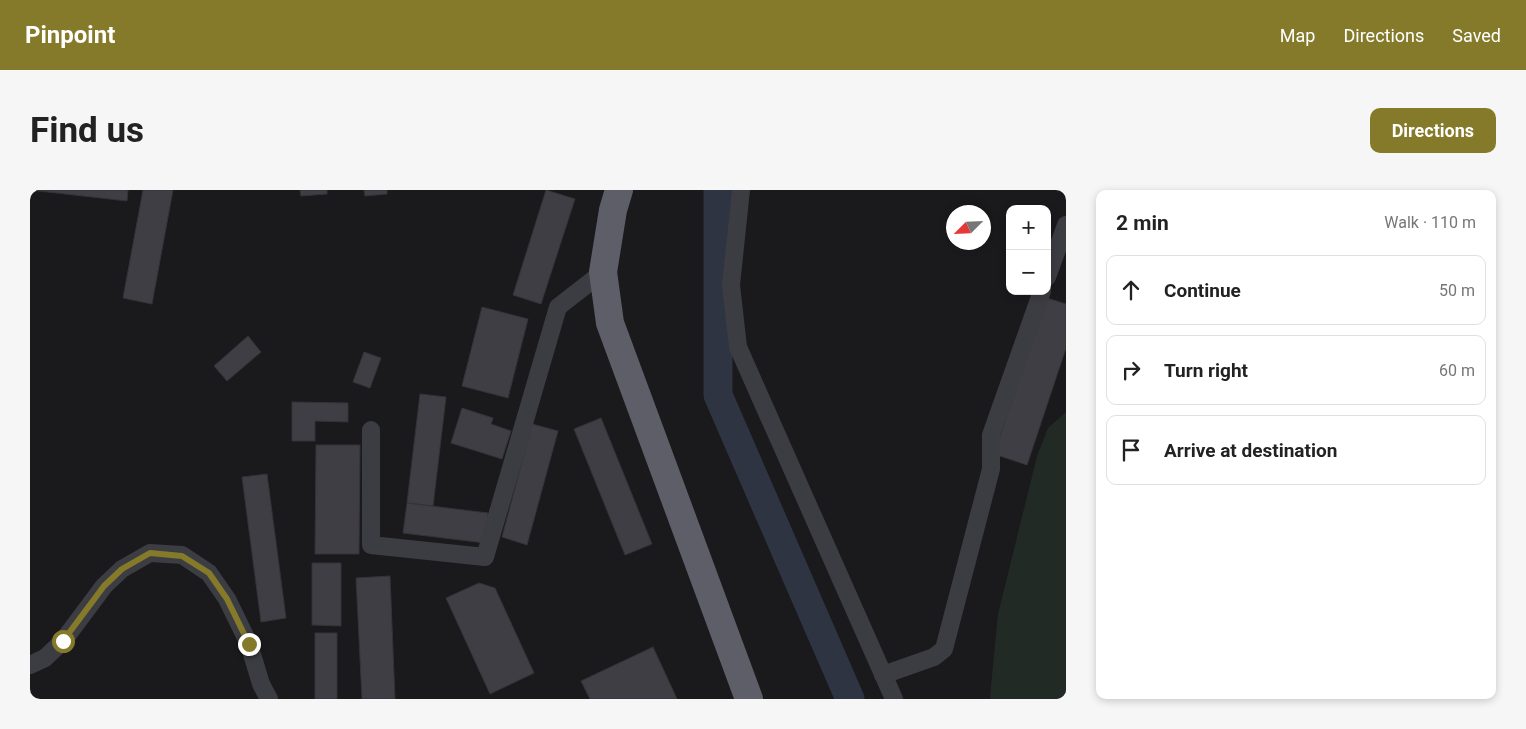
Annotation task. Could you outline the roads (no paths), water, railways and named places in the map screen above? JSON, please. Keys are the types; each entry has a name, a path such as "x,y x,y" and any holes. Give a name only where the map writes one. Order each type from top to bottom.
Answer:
{"highway":[{"path":"619,190 613,210 603,272 610,323 749,699"}],"street":[{"path":"740,190 730,285 738,347 894,699"},
{"path":"1051,266 1066,225"},
{"path":"371,430 371,545 485,557 558,307 603,272"},
{"path":"883,675 934,657 944,650 991,470 991,435 1041,295"},
{"path":"30,665 45,658 63,641 104,586 122,569 150,553 182,556 209,573 227,599 249,644 261,684 269,699"}],"waterway":[{"path":"718,190 718,395 850,699"}]}
